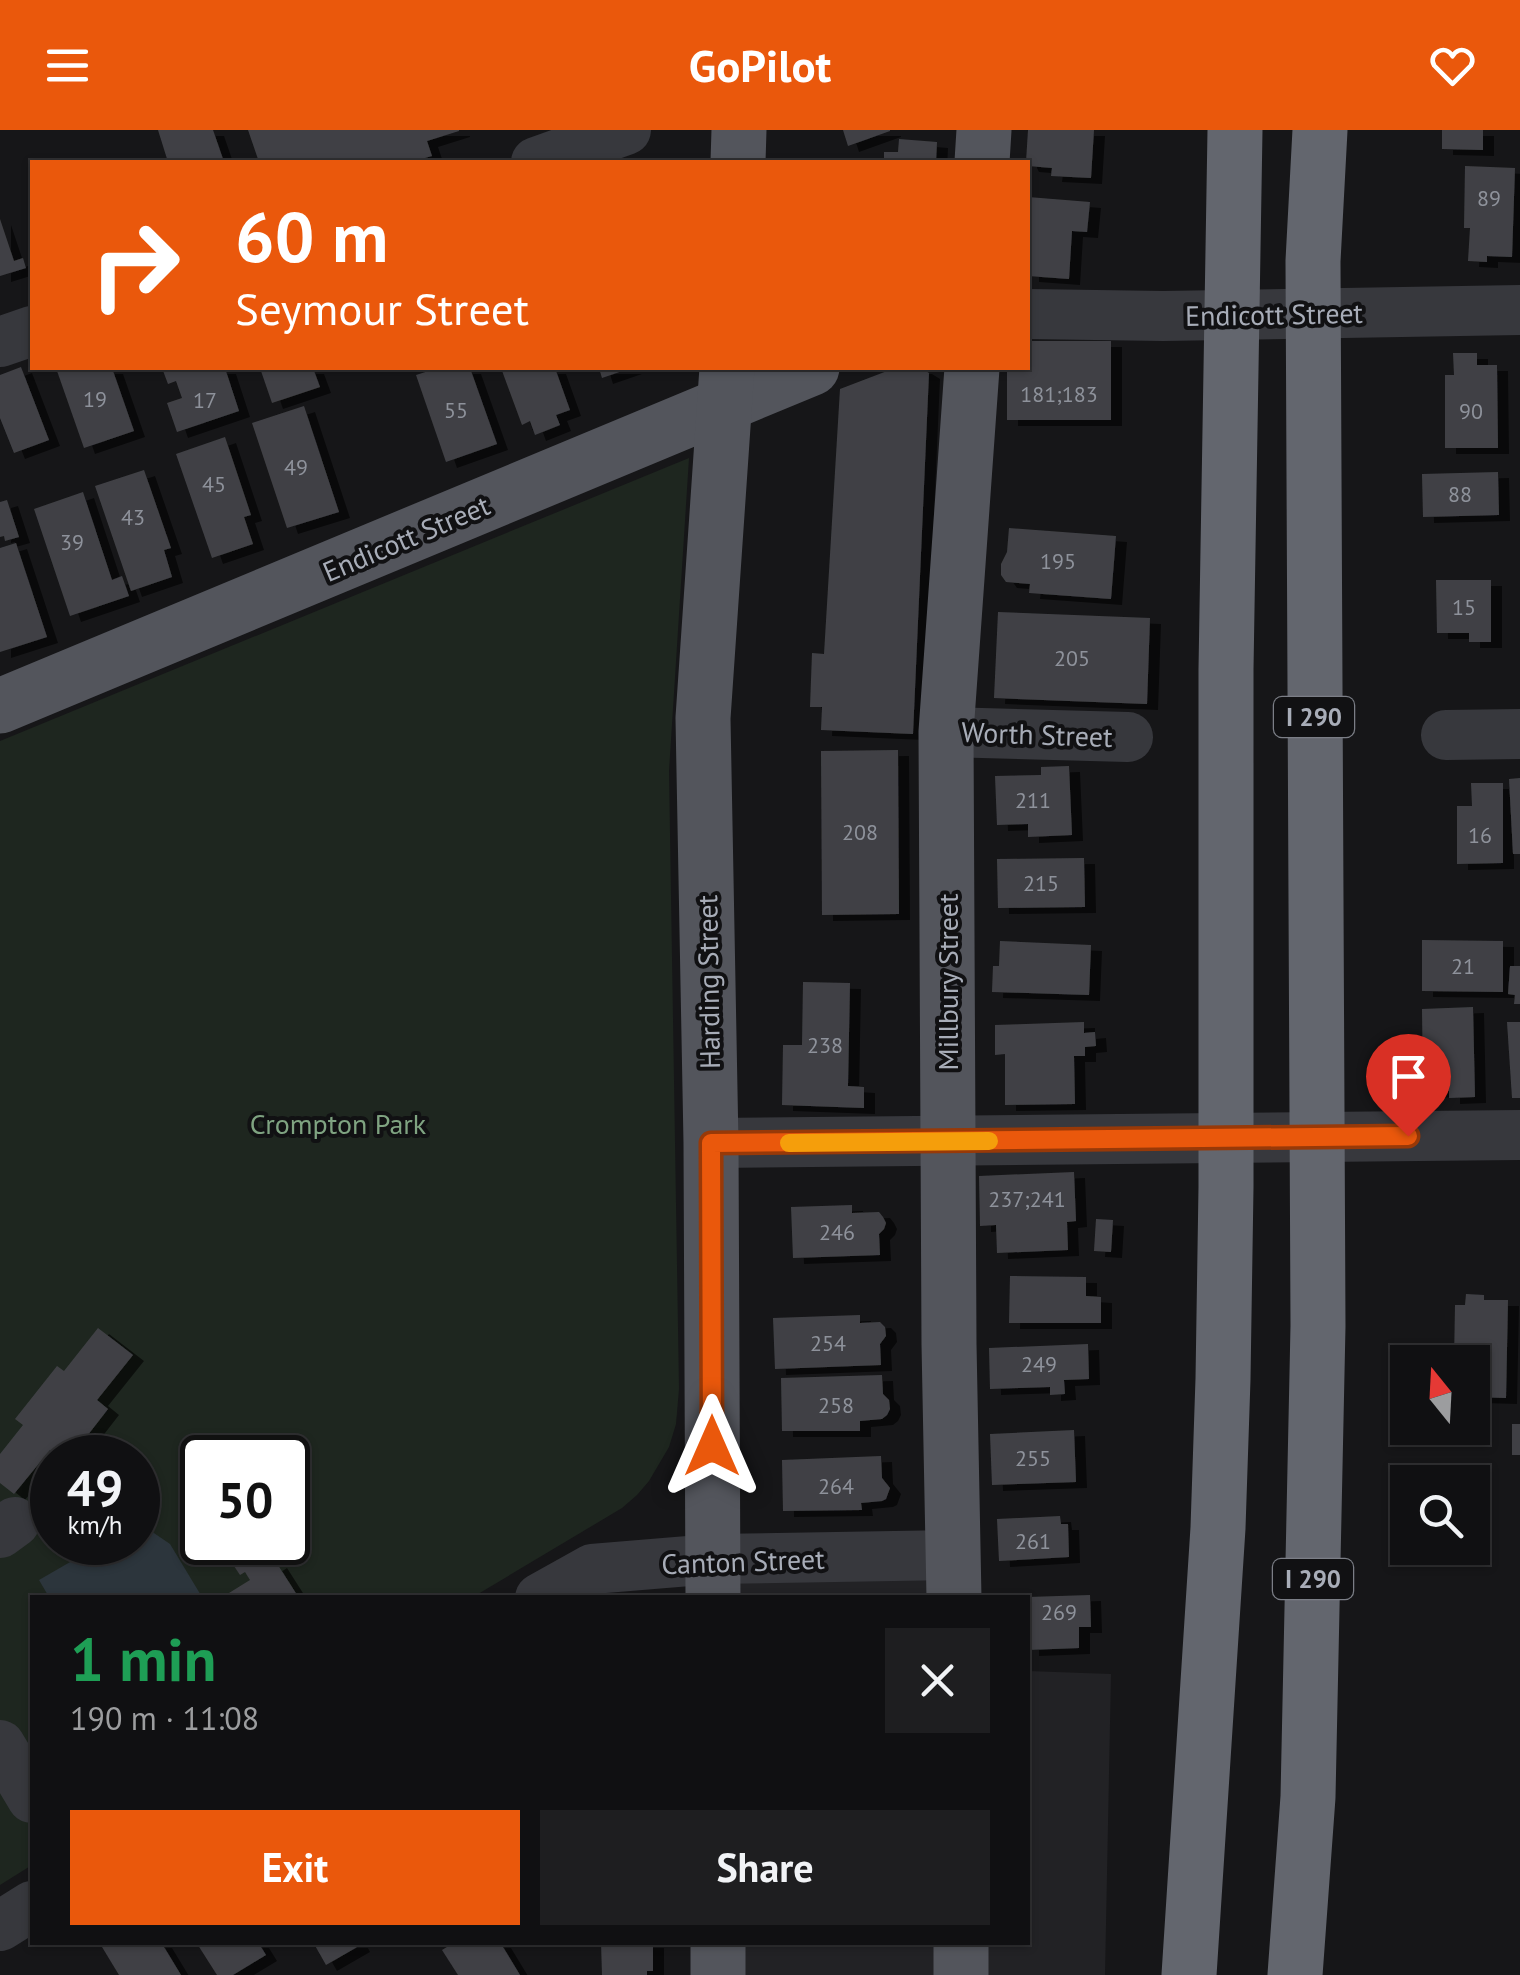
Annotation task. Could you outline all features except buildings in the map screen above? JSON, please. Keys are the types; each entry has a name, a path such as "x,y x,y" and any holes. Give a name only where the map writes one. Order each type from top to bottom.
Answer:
{"highway":[{"path":"1189,1969 1218,1528 1226,1187 1226,688 1236,130"},
{"name":"I 290","path":"1295,1975 1308,1797 1318,1326 1313,261 1320,130"},
{"path":"1313,261 1332,130"}],"main road":[{"path":"738,160 740,130"},
{"path":"982,160 984,130"},
{"name":"Endicott Street","path":"0,706 726,386 802,370"},
{"name":"Millbury Street","path":"953,1576 946,732 972,370"},
{"name":"Harding Street","path":"713,1578 711,1143 703,718 726,386"},
{"path":"718,1945 718,1975"},
{"path":"960,1975 961,1945"}],"street":[{"path":"560,147 626,130"},
{"name":"Endicott Street","path":"1030,314 1163,316 1520,310"},
{"path":"0,342 30,332"},
{"name":"Worth Street","path":"946,732 1128,737"},
{"path":"1446,735 1520,734"},
{"path":"711,1143 1520,1135"},
{"name":"Canton Street","path":"545,1595 592,1569 713,1578 953,1576"},
{"path":"0,1745 30,1795"},
{"path":"0,1926 30,1907"}],"shaded area":[{"path":"160,1537 170,1544 201,1595 48,1595 39,1580 65,1565 160,1565"},
{"path":"696,1568 946,1568 947,1595 697,1595"},
{"path":"1030,1671 1111,1674 1105,1975 707,1975 706,1945 1030,1945"}],"green space":[{"name":"Crompton Park","path":"689,458 669,771 679,1389 669,1447 649,1481 622,1508 476,1595 30,1595 30,1866 0,1885 0,741"}],"slow traffic":[{"path":"789,1143 989,1141"}],"route":[{"path":"712,1446 711,1143 1408,1136"}]}
